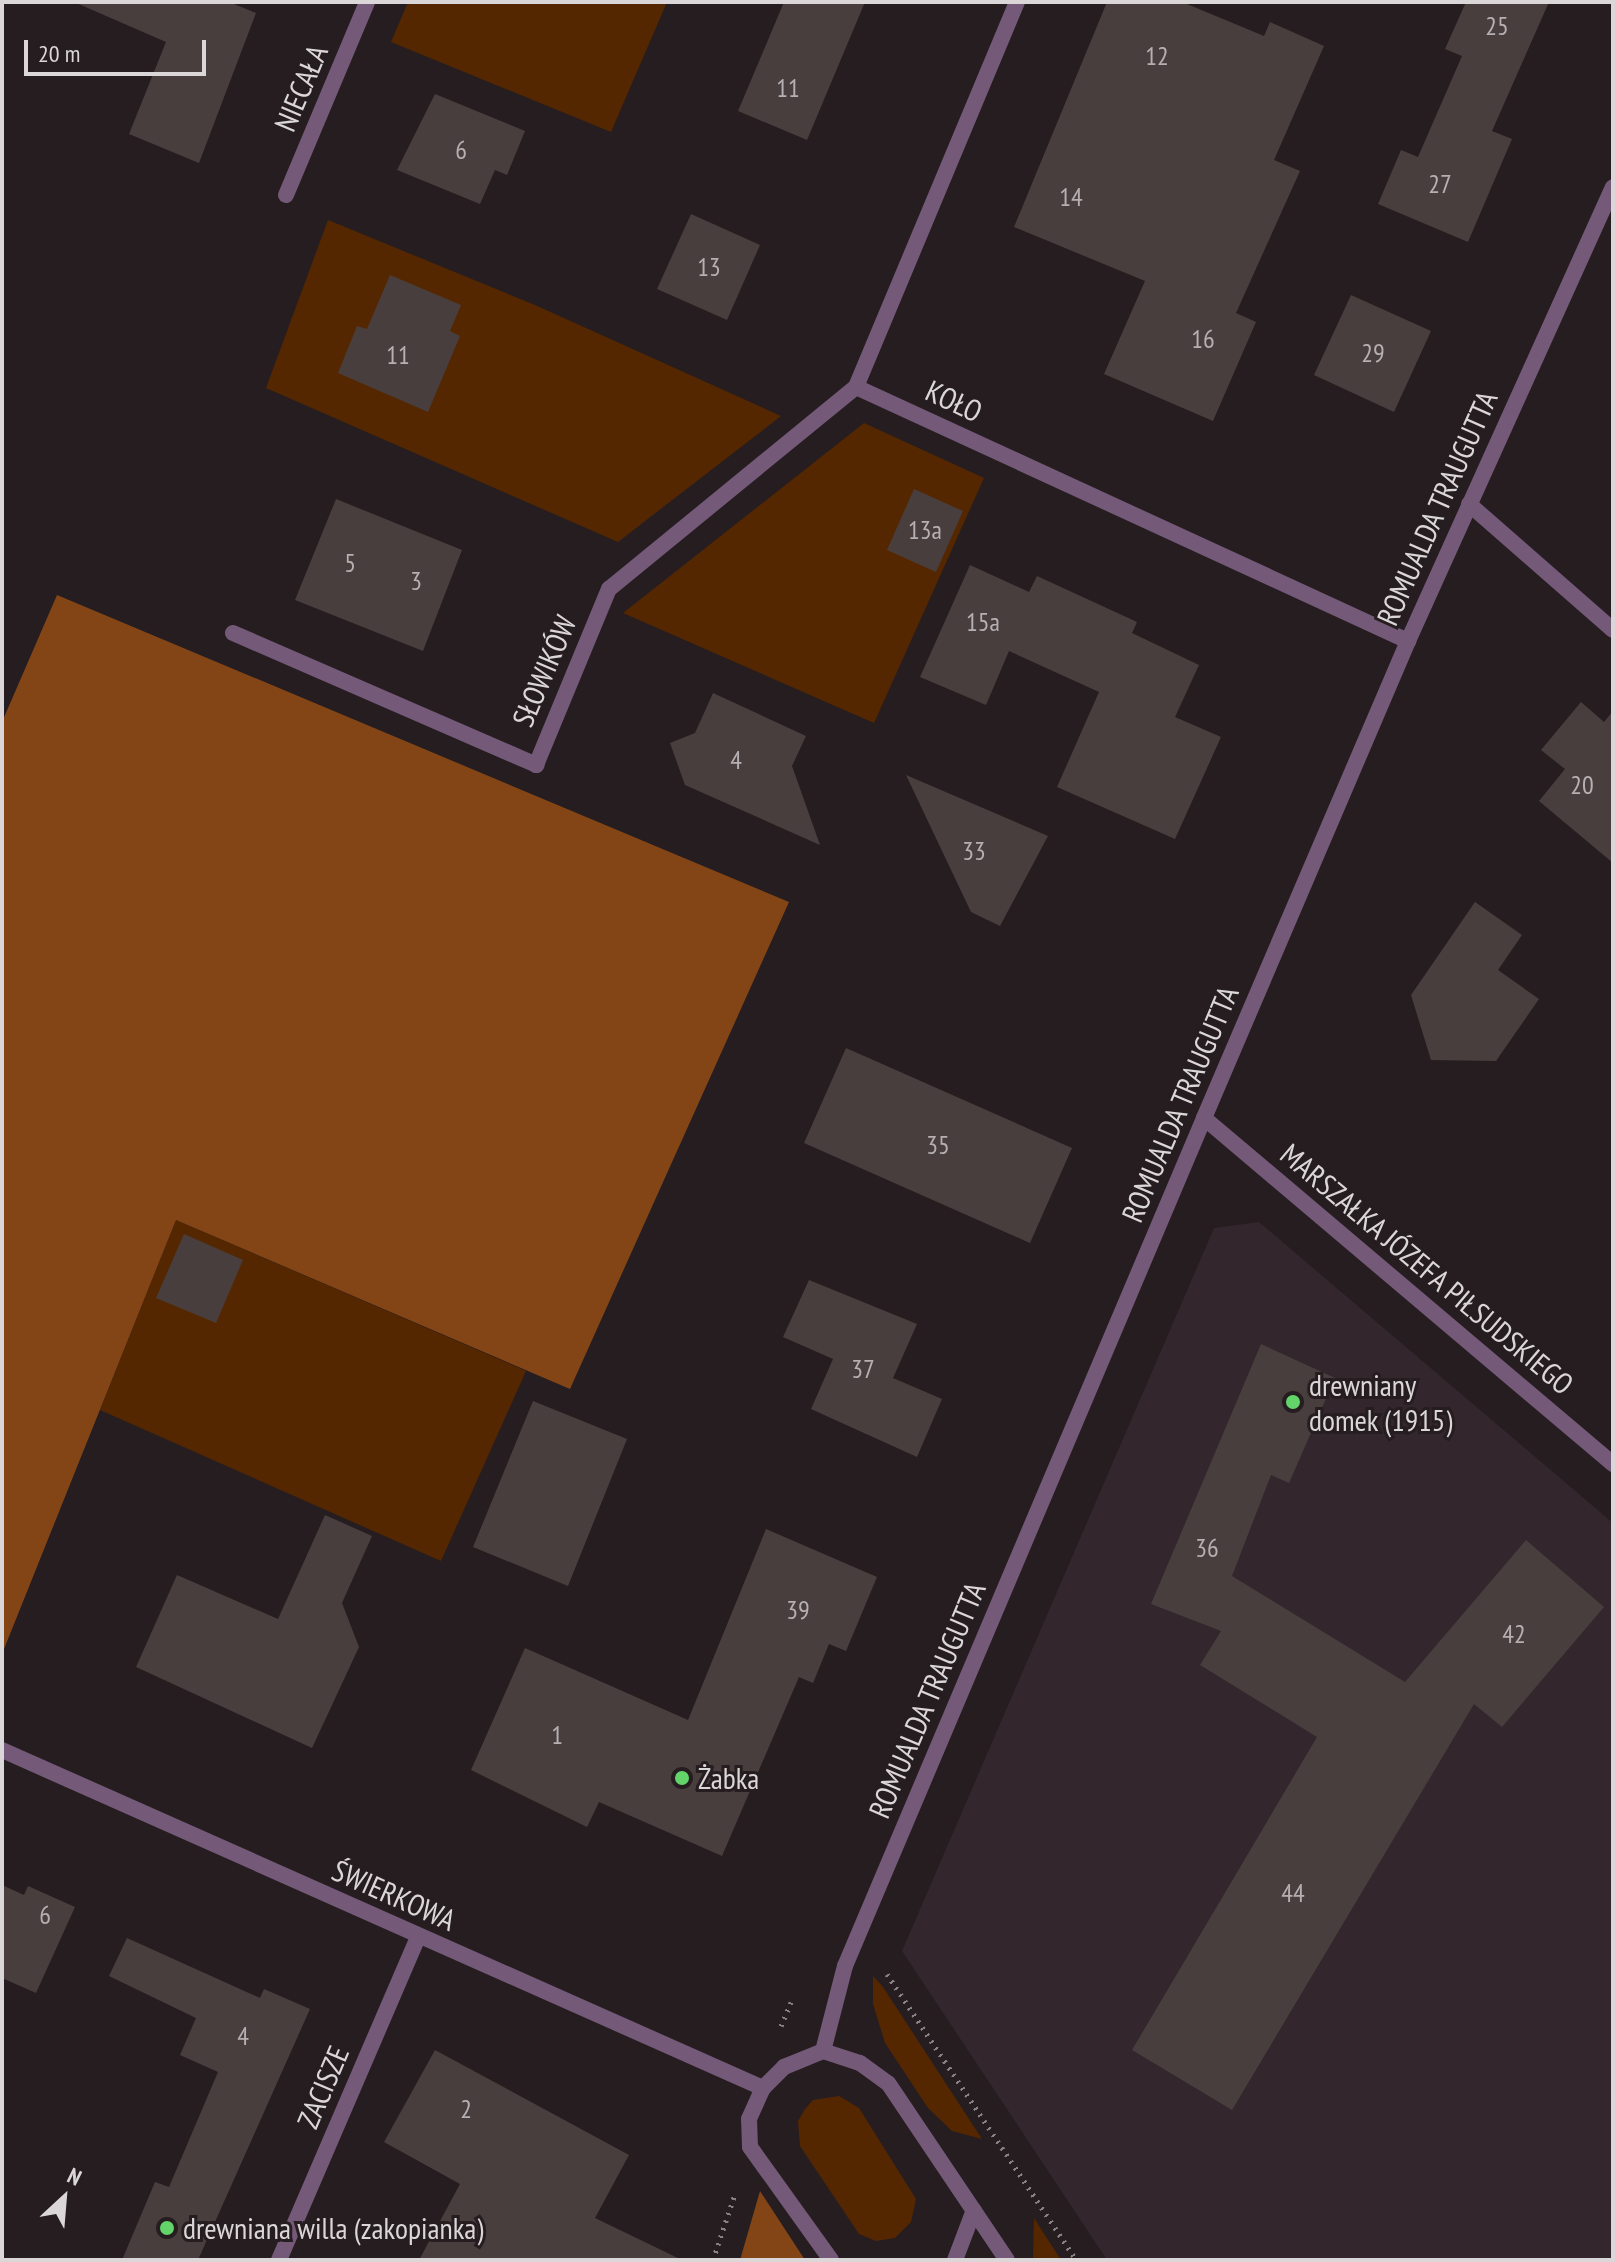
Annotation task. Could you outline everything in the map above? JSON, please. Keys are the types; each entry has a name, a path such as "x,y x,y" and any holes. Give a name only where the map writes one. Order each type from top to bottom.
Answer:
{"street":[{"name":"NIECAŁA","path":"286,195 367,2"},
{"path":"856,387 1017,2"},
{"name":"ROMUALDA TRAUGUTTA","path":"823,2051 829,2012 854,1947 1204,1118 1408,641 1613,187"},
{"name":"SŁOWIKÓW","path":"233,633 536,765 609,589 856,387"},
{"name":"KOŁO","path":"856,387 1408,641"},
{"path":"1469,504 1613,630"},
{"name":"MARSZAŁKA JÓZEFA PIŁSUDSKIEGO","path":"1204,1118 1613,1464"},
{"name":"ŚWIERKOWA","path":"2,1750 763,2088"},
{"name":"ZACISZE","path":"279,2260 418,1937"},
{"path":"831,2260 750,2147 749,2119 763,2088 784,2067 823,2051 860,2063 888,2083 1007,2260"},
{"path":"955,2260 974,2210"}],"path":[{"path":"854,1947 886,1959 882,1967 1076,2260"},
{"path":"771,2036 798,1986"},
{"path":"713,2260 750,2147"}],"shaded area":[{"path":"408,2 667,2 611,132 391,42"},
{"path":"328,220 535,305 781,416 618,542 266,388"},
{"path":"864,423 984,478 874,723 623,613"},
{"path":"57,595 789,902 570,1389 176,1220 2,1654 2,722"},
{"path":"176,1220 526,1371 441,1561 100,1410"},
{"path":"1259,1222 1613,1523 1612,2260 1107,2260 902,1951 1214,1228"},
{"path":"873,1976 982,2139 952,2131 928,2108 885,2043 873,2004"},
{"path":"839,2096 859,2108 916,2199 911,2222 895,2238 876,2241 859,2234 800,2146 798,2121 805,2109 813,2100"},
{"path":"760,2191 805,2260 740,2260"},
{"path":"1034,2218 1061,2260 1033,2260"}],"building":[{"path":"74,2 229,2 256,13 199,163 129,134 166,42"},
{"path":"784,2 865,2 807,140 738,111"},
{"path":"1107,2 1182,2 1264,36 1270,22 1324,46 1274,160 1300,171 1236,313 1256,322 1213,421 1104,374 1145,281 1014,227"},
{"path":"1466,2 1549,2 1492,131 1512,139 1468,242 1378,204 1401,150 1418,157 1462,56 1445,49"},
{"path":"435,94 525,131 507,175 495,170 480,204 397,170"},
{"path":"691,214 760,245 727,320 657,289"},
{"path":"390,275 461,305 450,331 460,336 428,412 338,373 357,326 367,329"},
{"path":"1351,295 1431,331 1394,412 1314,375"},
{"path":"914,489 963,511 936,572 887,550"},
{"path":"336,499 462,550 423,651 295,600"},
{"path":"970,565 1029,592 1037,576 1137,622 1132,633 1199,665 1175,717 1221,737 1175,839 1057,787 1099,692 1009,651 986,705 920,677"},
{"path":"713,693 806,736 792,766 820,845 685,785 670,743 695,733"},
{"path":"1581,702 1604,722 1613,711 1613,863 1539,801 1565,769 1541,750"},
{"path":"906,775 1048,836 1000,926 971,912"},
{"path":"1475,902 1522,935 1498,970 1539,999 1496,1061 1431,1060 1411,995"},
{"path":"846,1048 1072,1148 1030,1243 804,1143"},
{"path":"184,1234 243,1260 216,1323 156,1298"},
{"path":"809,1280 917,1324 893,1378 942,1399 917,1457 811,1409 833,1359 783,1337"},
{"path":"1261,1344 1335,1378 1289,1483 1271,1475 1232,1576 1405,1682 1526,1540 1604,1607 1502,1727 1474,1704 1232,2110 1132,2050 1317,1737 1200,1665 1221,1631 1151,1604"},
{"path":"533,1401 627,1439 568,1586 473,1547"},
{"path":"325,1515 372,1536 342,1603 359,1647 312,1748 136,1667 177,1575 278,1619"},
{"path":"766,1529 877,1577 846,1651 829,1644 813,1683 799,1677 722,1856 599,1802 587,1827 471,1770 525,1648 688,1720"},
{"path":"2,1885 24,1895 28,1886 75,1907 36,1993 2,1978"},
{"path":"127,1938 260,1998 264,1989 310,2009 198,2260 122,2260 155,2182 169,2187 218,2072 180,2055 196,2018 109,1976"},
{"path":"435,2050 629,2155 595,2218 682,2260 419,2260 460,2184 384,2142"}],"place":[{"name":"drewniany domek (1915)","path":"1293,1402"},
{"name":"Żabka","path":"682,1778"},
{"name":"drewniana willa (zakopianka)","path":"167,2228"}]}
